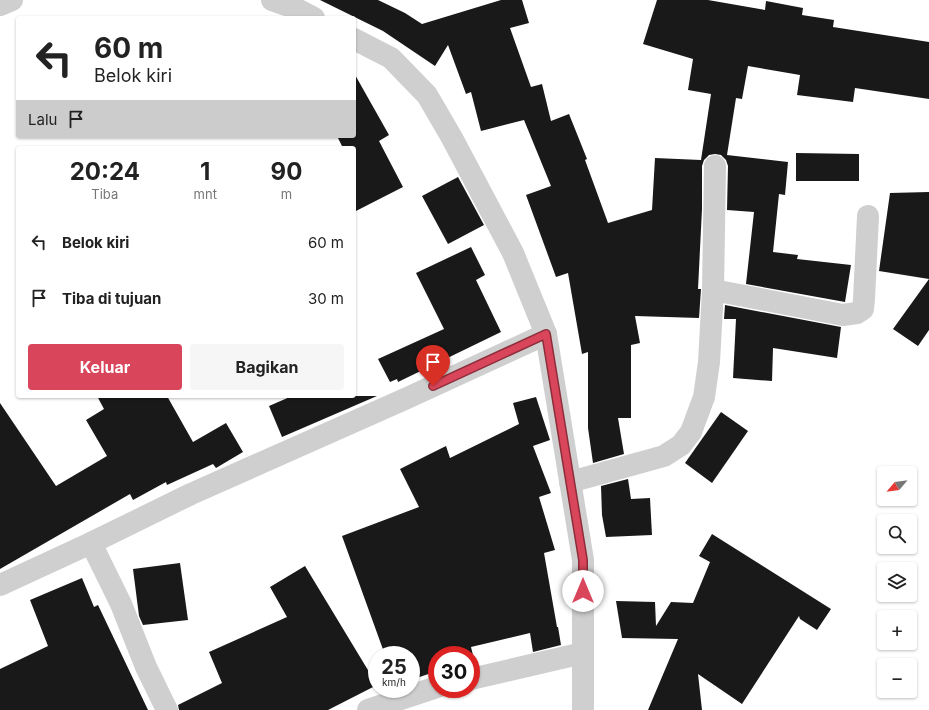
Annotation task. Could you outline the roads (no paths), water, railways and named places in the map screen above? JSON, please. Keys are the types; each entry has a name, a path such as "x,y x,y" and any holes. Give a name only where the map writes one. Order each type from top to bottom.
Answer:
{"street":[{"path":"0,5 12,0"},
{"path":"272,0 295,8 310,16"},
{"path":"356,40 391,58 427,95 452,138 513,253 546,334 583,560 583,710"},
{"path":"570,482 664,456 681,445 690,432 704,397 709,362 713,290 715,166"},
{"path":"713,290 843,316 857,313 863,309 868,216"},
{"path":"0,585 91,543 191,494 546,334"},
{"path":"91,543 121,604 146,666 167,710"},
{"path":"480,677 583,653"},
{"path":"368,710 428,690"}]}
